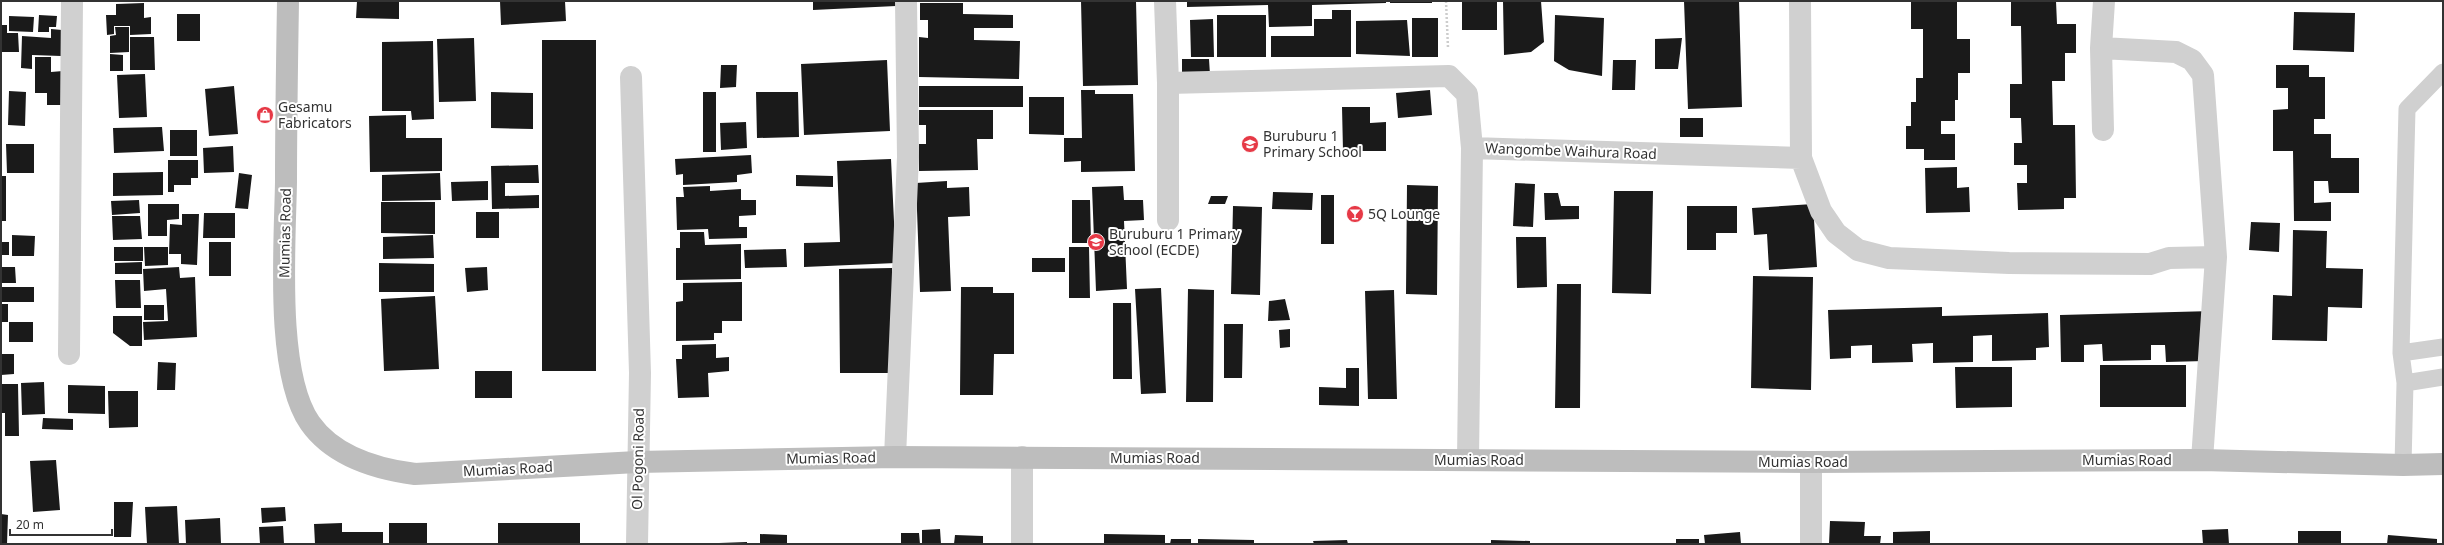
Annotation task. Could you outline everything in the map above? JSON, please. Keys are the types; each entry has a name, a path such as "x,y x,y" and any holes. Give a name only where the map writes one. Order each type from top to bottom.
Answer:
{"main road":[{"name":"Mumias Road","path":"288,1 284,304 296,398 310,423 329,443 361,462 387,470 415,474 637,462 895,457 1811,462 2202,460 2403,465 2443,464"}],"street":[{"path":"69,354 72,1"},
{"path":"895,457 908,157 906,1"},
{"path":"1165,1 1168,83 1168,220"},
{"path":"1800,1 1801,158 1821,211 1836,233 1858,250 1881,256 2009,263 2142,264 2169,258 2216,257"},
{"path":"2103,130 2101,48 2104,1"},
{"path":"2101,48 2176,52 2192,60 2203,74 2216,257 2202,460"},
{"path":"1168,83 1448,76 1467,94 1472,148"},
{"name":"Ol Pogoni Road","path":"631,77 640,373 637,462 638,544"},
{"name":"Wangombe Waihura Road","path":"1468,460 1472,148 1801,158"},
{"path":"1022,457 1022,544"},
{"path":"1811,462 1811,544"}],"lane":[{"path":"2403,465 2405,383 2401,353 2407,109 2443,72"},
{"path":"2401,353 2443,347"},
{"path":"2405,383 2443,377"}],"path":[{"path":"1446,1 1448,76"}],"building":[{"path":"357,1 399,1 399,19 356,18"},
{"path":"500,1 565,1 566,21 501,25"},
{"path":"813,1 896,1 896,6 813,10"},
{"path":"1081,1 1136,1 1138,85 1083,86"},
{"path":"1187,1 1386,1 1386,3 1312,5 1312,26 1269,27 1268,5 1187,7"},
{"path":"1390,1 1432,1 1432,3 1390,3"},
{"path":"1462,1 1497,1 1497,30 1462,30"},
{"path":"1503,1 1541,1 1544,42 1531,52 1504,55"},
{"path":"1684,1 1739,1 1742,107 1688,109"},
{"path":"1911,1 1957,1 1957,39 1970,39 1970,73 1958,73 1958,100 1955,100 1955,121 1941,121 1941,134 1955,134 1955,160 1924,160 1924,149 1906,149 1906,126 1911,126 1911,102 1916,102 1916,78 1923,78 1923,29 1911,29"},
{"path":"2011,1 2056,1 2057,24 2076,24 2076,53 2065,53 2065,81 2052,81 2053,125 2075,125 2076,198 2064,198 2064,209 2018,210 2017,183 2027,183 2027,165 2014,165 2014,143 2022,143 2021,118 2010,118 2010,84 2022,84 2021,26 2011,26"},
{"path":"144,3 144,18 151,17 151,34 130,35 130,26 114,26 114,34 107,35 106,15 116,15 116,4"},
{"path":"920,3 963,3 963,14 1013,15 1013,28 974,28 974,40 1020,41 1019,79 919,77 919,37 928,38 928,20 920,20"},
{"path":"1332,10 1351,10 1351,57 1271,57 1271,36 1314,36 1314,19 1332,19"},
{"path":"2294,12 2355,13 2354,52 2293,50"},
{"path":"177,14 200,14 200,41 177,41"},
{"path":"39,15 57,16 56,27 49,27 49,32 38,32"},
{"path":"1217,15 1266,15 1266,57 1217,57"},
{"path":"1555,15 1604,18 1602,76 1569,70 1554,61"},
{"path":"9,16 34,17 33,32 9,31"},
{"path":"1412,18 1438,18 1438,57 1412,57"},
{"path":"1213,19 1214,57 1191,57 1190,20"},
{"path":"1407,20 1410,56 1356,54 1356,21"},
{"path":"1,25 7,25 7,33 18,33 19,52 1,52"},
{"path":"115,27 129,27 129,52 110,53 110,36 116,35"},
{"path":"51,29 62,30 61,56 32,55 32,69 21,68 22,36 51,38"},
{"path":"130,37 154,37 155,70 130,70"},
{"path":"474,38 476,101 439,102 437,39"},
{"path":"1682,38 1678,69 1655,69 1655,39"},
{"path":"542,40 596,40 596,371 542,371"},
{"path":"433,41 434,119 412,120 411,111 382,111 382,42"},
{"path":"110,54 123,55 123,71 110,71"},
{"path":"35,57 51,57 51,72 63,71 63,105 47,105 47,93 35,93"},
{"path":"1182,59 1209,59 1210,75 1182,75"},
{"path":"887,60 890,131 804,135 801,64"},
{"path":"1613,60 1636,60 1635,90 1612,90"},
{"path":"721,65 737,65 736,87 720,88"},
{"path":"2276,65 2309,65 2309,77 2325,77 2325,119 2314,119 2314,134 2331,134 2331,158 2359,158 2359,193 2329,193 2328,181 2314,181 2314,203 2331,202 2331,221 2294,221 2293,151 2273,151 2273,110 2288,109 2288,88 2276,88"},
{"path":"145,74 147,117 119,118 117,75"},
{"path":"234,86 238,134 209,136 205,89"},
{"path":"919,86 1023,86 1023,107 919,107"},
{"path":"1081,90 1095,90 1095,94 1133,94 1135,171 1081,172 1081,161 1064,162 1064,138 1082,138"},
{"path":"1430,90 1432,115 1398,118 1396,93"},
{"path":"9,91 26,92 25,126 8,125"},
{"path":"491,92 533,93 533,129 491,128"},
{"path":"703,92 716,92 716,152 703,152"},
{"path":"756,92 798,92 799,137 757,138"},
{"path":"1029,97 1064,97 1064,135 1029,134"},
{"path":"1342,107 1370,107 1370,123 1386,122 1386,151 1343,151"},
{"path":"919,110 993,110 993,139 977,139 978,170 919,171 919,144 926,144 926,125 919,125"},
{"path":"406,115 406,138 442,138 442,171 370,172 369,116"},
{"path":"1680,118 1703,118 1703,137 1680,137"},
{"path":"746,122 747,148 721,150 720,123"},
{"path":"162,127 164,151 114,153 113,128"},
{"path":"170,130 197,130 197,156 170,156"},
{"path":"6,144 34,144 34,173 7,173"},
{"path":"233,146 234,172 204,173 203,148"},
{"path":"751,155 752,173 737,175 737,182 683,185 683,174 676,175 675,159"},
{"path":"891,159 896,263 804,267 804,243 840,242 837,161"},
{"path":"168,160 198,160 198,178 191,178 191,185 174,185 174,192 168,192"},
{"path":"538,165 539,183 505,183 505,196 539,195 539,208 492,209 491,166"},
{"path":"1957,167 1957,188 1969,187 1970,212 1926,213 1925,168"},
{"path":"163,172 163,195 113,196 113,173"},
{"path":"239,173 252,175 248,209 235,208"},
{"path":"440,173 441,200 382,201 382,175"},
{"path":"796,175 833,176 833,187 796,186"},
{"path":"1,176 6,176 6,221 1,221"},
{"path":"488,181 488,200 452,201 451,182"},
{"path":"947,181 947,188 969,187 970,216 948,217 951,291 920,292 916,183"},
{"path":"1515,183 1535,184 1533,227 1513,226"},
{"path":"1407,185 1438,186 1437,295 1406,294"},
{"path":"710,186 710,191 741,189 741,200 756,200 756,215 739,216 739,227 747,227 747,238 709,239 708,229 677,230 676,197 684,197 683,187"},
{"path":"1123,186 1124,200 1143,200 1144,220 1124,221 1127,289 1096,291 1092,187"},
{"path":"1614,191 1653,191 1651,294 1612,293"},
{"path":"1273,192 1313,193 1312,210 1272,209"},
{"path":"1544,193 1558,193 1561,206 1579,206 1579,219 1545,220"},
{"path":"1321,195 1334,195 1334,244 1321,244"},
{"path":"1211,196 1228,196 1225,204 1208,204"},
{"path":"139,200 140,213 112,215 111,201"},
{"path":"1072,200 1090,200 1091,243 1072,243"},
{"path":"381,202 435,202 435,234 381,233"},
{"path":"148,204 179,204 179,219 167,220 167,236 148,236"},
{"path":"1813,204 1817,267 1769,270 1767,234 1754,235 1752,208"},
{"path":"1233,206 1262,207 1260,295 1231,294"},
{"path":"1687,206 1737,206 1737,233 1716,233 1716,250 1687,250"},
{"path":"476,212 499,212 499,238 476,238"},
{"path":"204,213 235,213 235,238 203,238"},
{"path":"182,214 199,214 197,265 181,264 181,254 169,254 170,224 182,225"},
{"path":"112,216 140,216 142,239 113,240"},
{"path":"2251,222 2280,223 2279,252 2249,250"},
{"path":"2293,230 2327,231 2326,268 2363,269 2362,308 2328,307 2327,341 2272,340 2273,295 2292,296"},
{"path":"680,232 704,232 705,245 741,244 741,279 676,280 676,248 680,248"},
{"path":"12,235 35,236 34,256 12,256"},
{"path":"433,235 434,258 383,259 383,237"},
{"path":"1516,237 1546,237 1547,287 1517,288"},
{"path":"1,242 9,242 9,255 1,255"},
{"path":"209,242 231,242 231,276 209,276"},
{"path":"114,247 143,247 143,261 114,261"},
{"path":"144,247 168,247 168,265 145,266"},
{"path":"1069,247 1089,247 1090,298 1069,298"},
{"path":"786,249 787,267 745,268 744,250"},
{"path":"1032,258 1065,258 1065,272 1032,272"},
{"path":"142,262 142,274 115,274 115,263"},
{"path":"379,263 434,264 434,292 379,292"},
{"path":"1,267 15,267 16,283 1,283"},
{"path":"179,267 180,278 195,277 197,337 144,340 143,322 168,321 166,289 144,291 143,269"},
{"path":"487,267 488,290 467,292 465,268"},
{"path":"892,268 893,373 840,373 839,269"},
{"path":"1753,276 1813,277 1811,390 1751,388"},
{"path":"115,280 140,280 141,308 116,308"},
{"path":"742,282 742,321 722,321 722,333 714,333 714,340 676,341 676,302 683,301 683,283"},
{"path":"1557,284 1581,284 1580,408 1555,408"},
{"path":"1,287 34,287 34,302 1,302"},
{"path":"961,287 993,287 993,293 1014,293 1014,354 994,354 993,395 960,395"},
{"path":"1161,288 1166,393 1141,394 1135,289"},
{"path":"1188,289 1214,290 1213,402 1186,402"},
{"path":"1394,290 1397,399 1368,399 1365,291"},
{"path":"435,296 439,369 384,371 381,299"},
{"path":"1285,299 1290,320 1268,321 1269,301"},
{"path":"1113,303 1131,303 1132,379 1113,379"},
{"path":"1,304 8,304 8,322 1,322"},
{"path":"144,305 164,305 164,320 144,320"},
{"path":"1942,307 1942,316 2048,313 2049,347 2036,348 2036,360 1992,361 1992,335 1973,336 1973,362 1933,363 1933,343 1912,344 1913,362 1872,363 1872,345 1851,346 1851,358 1830,359 1828,310"},
{"path":"2213,311 2205,361 2166,362 2165,345 2151,345 2151,360 2103,361 2102,344 2084,345 2084,362 2061,362 2060,315"},
{"path":"113,316 142,316 142,346 130,346 113,333"},
{"path":"9,322 33,322 33,342 9,342"},
{"path":"1224,324 1243,324 1242,378 1224,378"},
{"path":"1290,329 1290,347 1280,348 1279,330"},
{"path":"716,344 716,358 729,357 729,371 708,373 709,397 678,398 676,359 682,359 682,345"},
{"path":"1,354 14,354 14,374 1,375"},
{"path":"158,362 176,363 175,390 157,390"},
{"path":"2100,365 2186,365 2186,407 2100,407"},
{"path":"1955,367 2012,367 2012,407 1956,408"},
{"path":"1346,368 1359,368 1359,406 1319,405 1319,387 1346,388"},
{"path":"475,371 512,371 512,398 475,398"},
{"path":"44,382 45,414 22,415 21,383"},
{"path":"1,384 18,384 19,436 5,436 5,413 1,413"},
{"path":"68,385 105,386 105,414 68,413"},
{"path":"108,391 138,391 138,427 109,428"},
{"path":"43,418 73,419 73,430 42,429"},
{"path":"56,460 60,510 33,512 30,461"},
{"path":"114,502 133,502 131,537 114,537"},
{"path":"177,506 179,544 147,544 145,507"},
{"path":"285,507 286,521 262,523 261,508"},
{"path":"1,514 8,515 7,544 1,544"},
{"path":"220,518 221,544 186,544 185,520"},
{"path":"1830,521 1865,522 1864,536 1881,536 1880,544 1829,544"},
{"path":"342,523 342,532 383,532 383,544 315,544 314,524"},
{"path":"389,523 427,523 427,544 389,544"},
{"path":"498,523 580,523 580,544 498,544"},
{"path":"283,526 284,544 260,544 259,527"},
{"path":"940,529 941,544 922,544 922,530"},
{"path":"2228,529 2229,544 2203,544 2202,530"},
{"path":"1930,531 1930,544 1893,544 1893,532"},
{"path":"2298,531 2341,531 2341,544 2298,544"},
{"path":"1740,532 1741,544 1705,544 1704,535"},
{"path":"901,533 919,533 920,544 901,544"},
{"path":"760,534 787,535 787,544 760,544"},
{"path":"1104,534 1165,535 1165,544 1104,544"},
{"path":"955,535 983,536 983,544 954,544"},
{"path":"2388,535 2437,539 2437,544 2387,544"},
{"path":"1171,539 1191,539 1191,544 1170,544"},
{"path":"1198,539 1254,540 1254,544 1198,544"},
{"path":"1676,539 1699,539 1699,544 1676,544"},
{"path":"1347,540 1348,544 1314,544 1313,541"},
{"path":"1491,540 1530,541 1530,544 1491,544"},
{"path":"747,542 747,544 719,544 719,543"}],"place":[{"name":"Gesamu Fabricators","path":"265,115"},
{"name":"Buruburu 1 Primary School","path":"1250,144"},
{"name":"5Q Lounge","path":"1355,214"},
{"name":"Buruburu 1 Primary School (ECDE)","path":"1096,242"}]}
